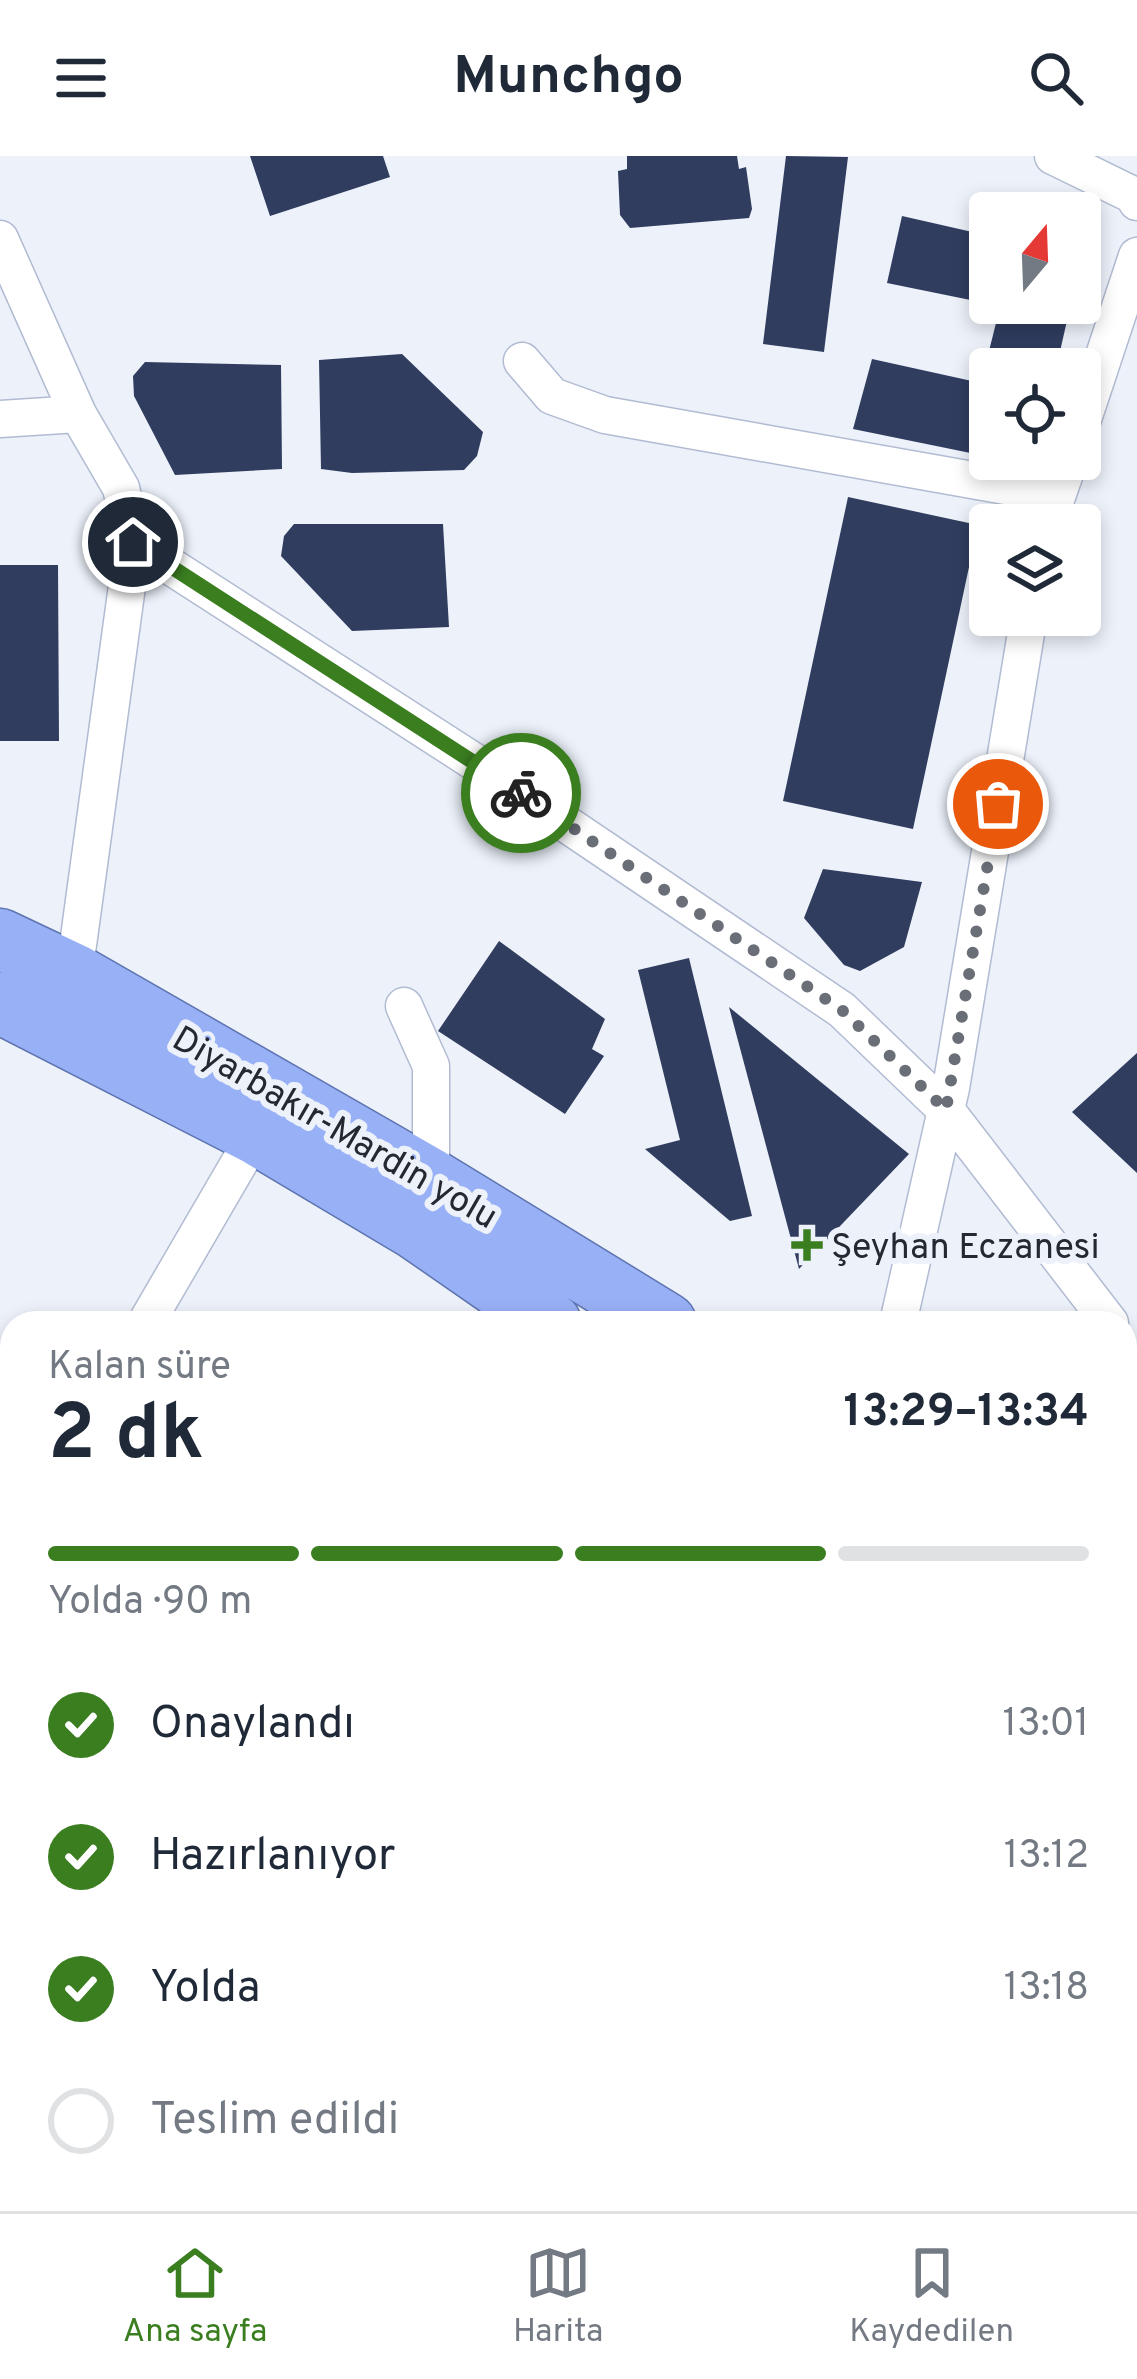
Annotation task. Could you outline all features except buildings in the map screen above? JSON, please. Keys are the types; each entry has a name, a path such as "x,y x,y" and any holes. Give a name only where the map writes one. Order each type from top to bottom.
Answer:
{"highway":[{"name":"Diyarbakır-Mardin yolu","path":"0,939 74,974 431,1179 646,1311"},
{"name":"Diyarbakır-Mardin yolu","path":"0,1003 256,1135 417,1230 534,1311"}],"street":[{"path":"1053,156 1136,196"},
{"path":"0,239 78,414 122,488 133,542 74,974"},
{"path":"1101,365 1137,256"},
{"path":"522,362 552,396 605,415 1024,504"},
{"path":"0,419 78,414"},
{"path":"133,542 473,761 842,1010 946,1110 1101,1311"},
{"path":"901,1311 946,1110 1025,636"},
{"path":"404,1006 431,1066 431,1179"},
{"path":"153,1311 256,1135"}],"way so far":[{"path":"521,793 842,1010 946,1110 998,804"}],"place":[{"name":"Şeyhan Eczanesi","path":"807,1245"}],"route":[{"path":"133,542 521,793"}]}
